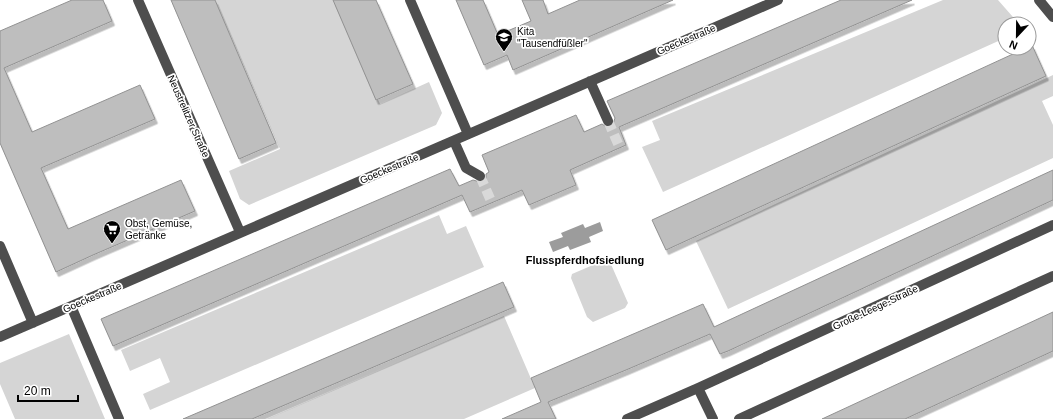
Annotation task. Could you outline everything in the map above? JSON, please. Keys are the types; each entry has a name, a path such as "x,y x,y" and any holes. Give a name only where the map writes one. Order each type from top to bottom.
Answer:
{"street":[{"name":"Neustrelitzer Straße","path":"138,0 240,232"},
{"path":"410,0 468,134"},
{"name":"Goeckestraße","path":"0,336 778,0"},
{"path":"1039,0 1053,17"},
{"path":"590,81 608,121"},
{"path":"454,141 466,168 480,176"},
{"name":"Große-Leege-Straße","path":"627,419 698,388 1053,225"},
{"path":"0,246 33,322"},
{"path":"739,419 1053,276"},
{"path":"71,306 119,419"},
{"path":"698,388 713,419"}],"shaded area":[{"path":"215,0 334,0 380,104 429,82 442,113 436,125 249,205 240,199 229,171 280,149"},
{"path":"943,0 998,0 1012,16 997,16 997,42 663,192 642,147 660,140 652,121"},
{"path":"1053,75 1053,96 1042,101 1053,125 1053,158 728,309 696,241"},
{"path":"439,215 447,234 466,226 484,267 150,410 143,394 170,382 160,358 130,371 121,350"},
{"path":"600,222 603,231 589,237 591,242 570,250 568,246 553,252 549,242 563,237 561,233 583,224 585,228"},
{"path":"607,259 610,262 628,303 625,308 593,322 587,317 571,278 572,274"},
{"path":"504,316 535,388 464,419 267,419"},
{"path":"69,334 105,419 15,419 0,384 0,363"}],"building":[{"path":"72,0 103,0 112,21 4,68 32,132 140,85 155,119 41,168 68,229 181,180 195,211 56,272 0,143 0,31"},
{"path":"171,0 215,0 276,143 239,159"},
{"path":"333,0 376,0 413,84 376,100"},
{"path":"456,0 483,0 498,35 531,21 522,0 543,0 548,14 580,0 673,0 513,70 507,55 484,65"},
{"path":"841,0 912,0 619,127 626,145 570,170 576,185 529,205 522,190 470,212 462,195 113,346 101,319 450,169 459,186 473,180 483,182 486,179 486,174 489,172 482,155 576,115 584,132 602,124 610,127 615,118 607,101"},
{"path":"1009,56 1037,56 1046,76 666,250 652,220"},
{"path":"1053,170 1053,200 728,351 720,354 710,334 548,402 556,419 502,419 541,402 531,378 703,304 714,327"},
{"path":"503,282 514,307 252,419 183,419"},
{"path":"1053,312 1053,351 905,419 822,419"}],"tunnel":[{"path":"608,121 620,148"},
{"path":"480,176 492,203"}],"place":[{"name":"Kita \"Tausendfüßler\"","path":"504,52"},
{"name":"Obst, Gemüse, Getränke","path":"112,244"}],"district":[{"name":"Flusspferdhofsiedlung","path":"585,260"}]}
